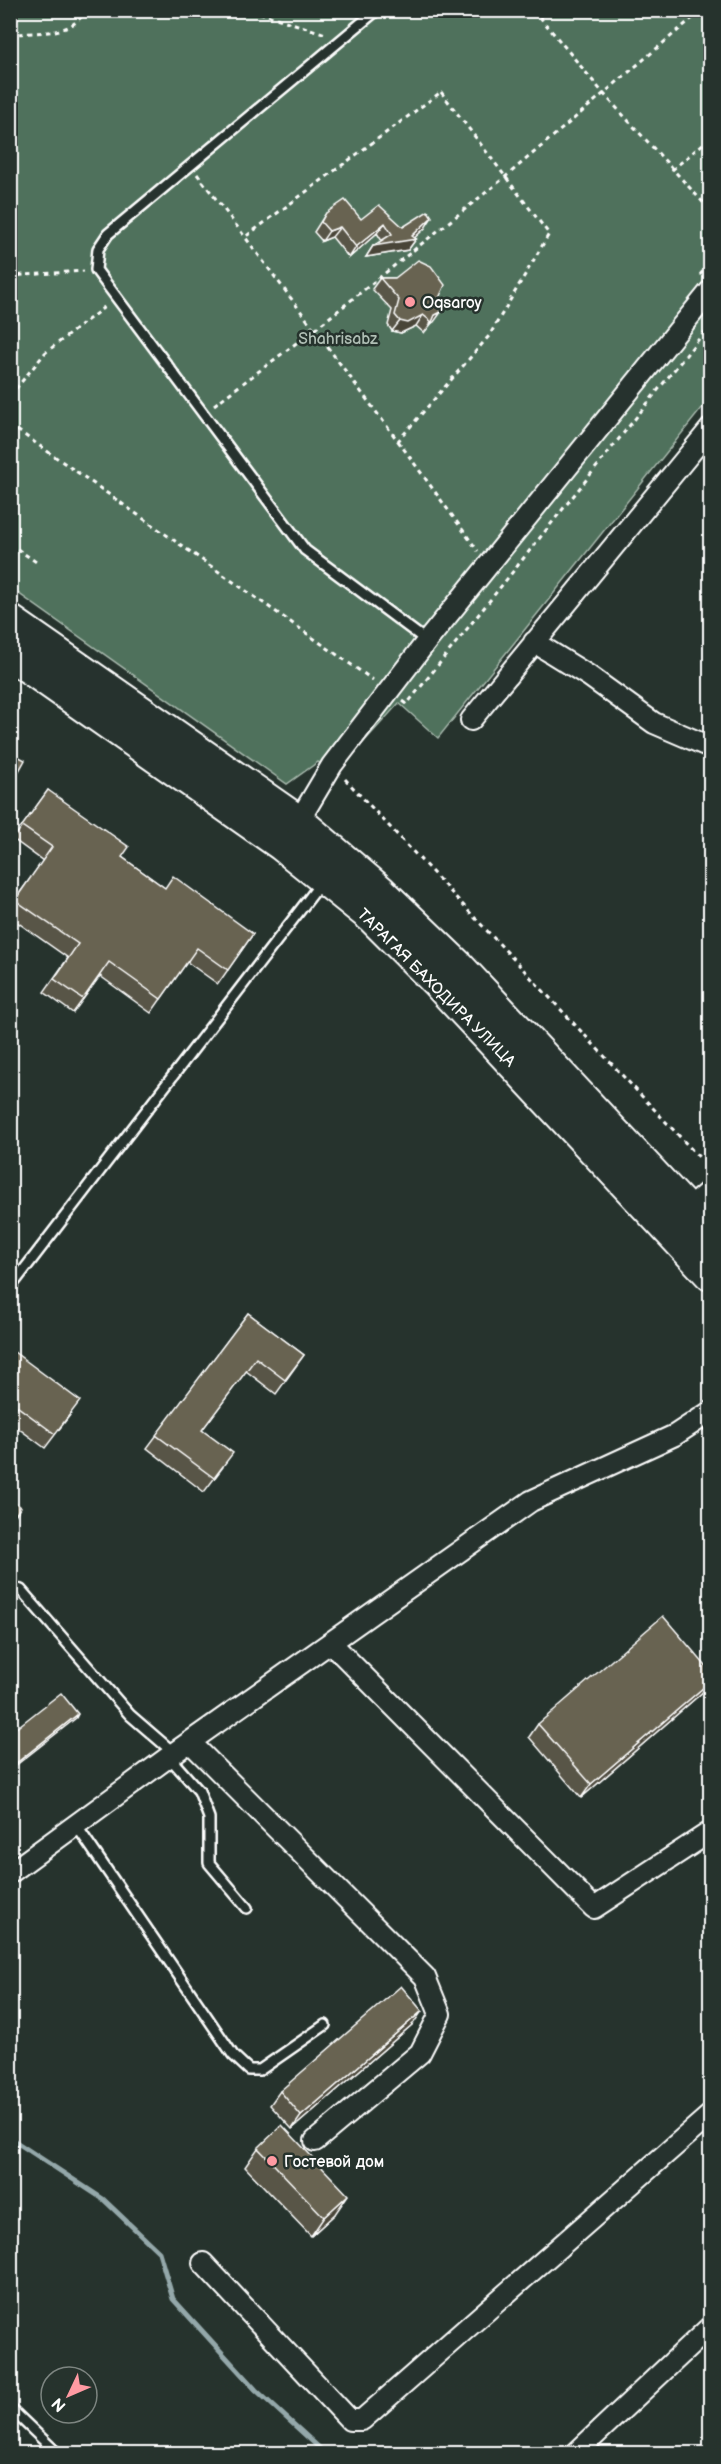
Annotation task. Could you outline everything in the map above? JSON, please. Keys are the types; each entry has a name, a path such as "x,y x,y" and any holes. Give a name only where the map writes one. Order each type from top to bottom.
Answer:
{"main road":[{"name":"ТАРАГАЯ БАХОДИРА УЛИЦА","path":"10,620 299,821 381,891 458,965 711,1234"},
{"name":"ТАРАГАЯ БАХОДИРА УЛИЦА","path":"10,655 281,845 372,918 435,981 711,1275"}],"street":[{"path":"281,845 299,821 316,787 427,641 711,291"},
{"path":"471,720 711,429"},
{"path":"534,642 589,676 654,723 711,747"},
{"path":"687,1210 711,1190"},
{"path":"10,1874 178,1750 531,1501 675,1435 711,1412"},
{"path":"331,1644 594,1908 711,1832"},
{"path":"178,1750 425,1977 440,2014 420,2053 315,2141"},
{"path":"203,2263 350,2420 362,2420 711,2115"},
{"path":"575,2454 711,2327"}],"lane":[{"path":"376,10 108,234 98,249 96,270 305,550 427,641"},
{"path":"10,1288 325,879"},
{"path":"10,1586 21,1590 130,1715 178,1750 199,1791 209,1818 209,1863 247,1908"},
{"path":"76,1825 233,2055 249,2070 260,2070 325,2025"},
{"path":"10,2408 58,2454"}],"path":[{"path":"10,35 62,31 79,20 86,10"},
{"path":"251,10 342,39"},
{"path":"534,10 603,93 711,210"},
{"path":"539,17 547,10"},
{"path":"203,414 315,329 504,178 702,10"},
{"path":"245,237 441,92 504,178 549,234 489,336 398,441"},
{"path":"672,170 711,138"},
{"path":"190,165 489,563"},
{"path":"10,276 96,270"},
{"path":"10,396 45,353 116,298"},
{"path":"10,425 406,704 711,325"},
{"path":"10,544 39,564"},
{"path":"332,765 711,1169"}],"green space":[{"name":"Shahrisabz","path":"11,11 710,11 710,398 438,738 399,703 334,775 318,762 287,784 11,588"}],"building":[{"path":"345,200 361,219 379,205 403,227 428,211 432,217 412,236 416,239 373,246 392,234 385,223 356,247 340,227 329,231 321,222 326,213"},
{"name":"Oqsaroy","path":"418,260 431,266 445,285 439,298 441,312 435,315 432,322 423,315 408,323 400,321 395,315 399,300 380,278 395,278"},
{"path":"10,752 25,760 10,787"},
{"path":"48,790 129,847 122,857 165,888 173,876 253,934 228,970 197,948 161,999 109,962 83,999 54,979 78,944 15,900 52,847 22,826"},
{"path":"248,1313 304,1355 285,1380 256,1358 202,1430 233,1453 214,1478 156,1435"},
{"path":"10,1349 80,1401 55,1434 10,1401"},
{"path":"10,1499 21,1507 10,1522"},
{"path":"663,1616 711,1672 711,1681 591,1784 538,1724"},
{"path":"61,1693 78,1714 10,1768 10,1733"},
{"path":"401,1986 422,2011 301,2116 280,2091"},
{"path":"282,2125 348,2195 324,2217 258,2148"}],"waterway":[{"path":"10,2138 103,2199 159,2252 173,2299 256,2390 326,2454"}],"place":[{"name":"Oqsaroy","path":"410,302"},
{"name":"Гостевой дом","path":"272,2161"}]}
